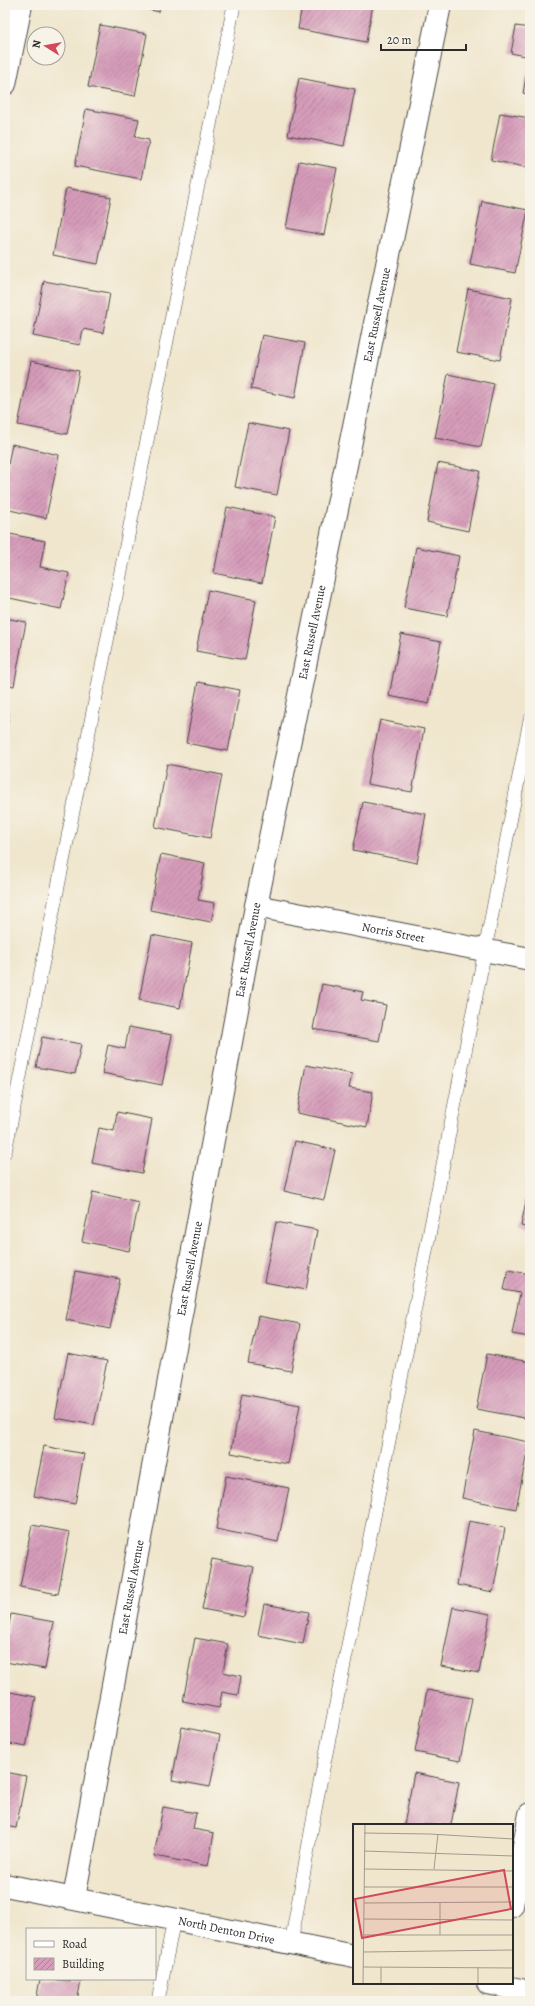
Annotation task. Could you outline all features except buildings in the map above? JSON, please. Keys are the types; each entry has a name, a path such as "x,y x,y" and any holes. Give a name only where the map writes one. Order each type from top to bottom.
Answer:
{"street":[{"path":"5,84 21,5"},
{"name":"East Russell Avenue","path":"74,1898 256,906 440,5"},
{"name":"Norris Street","path":"256,906 530,958"},
{"path":"513,1901 530,1814"},
{"name":"North Denton Drive","path":"5,1885 353,1956"},
{"path":"494,1984 530,1992"}],"lane":[{"path":"5,1152 234,5"},
{"path":"291,1943 319,1788 374,1518 530,720"},
{"path":"158,2001 174,1919"}]}
